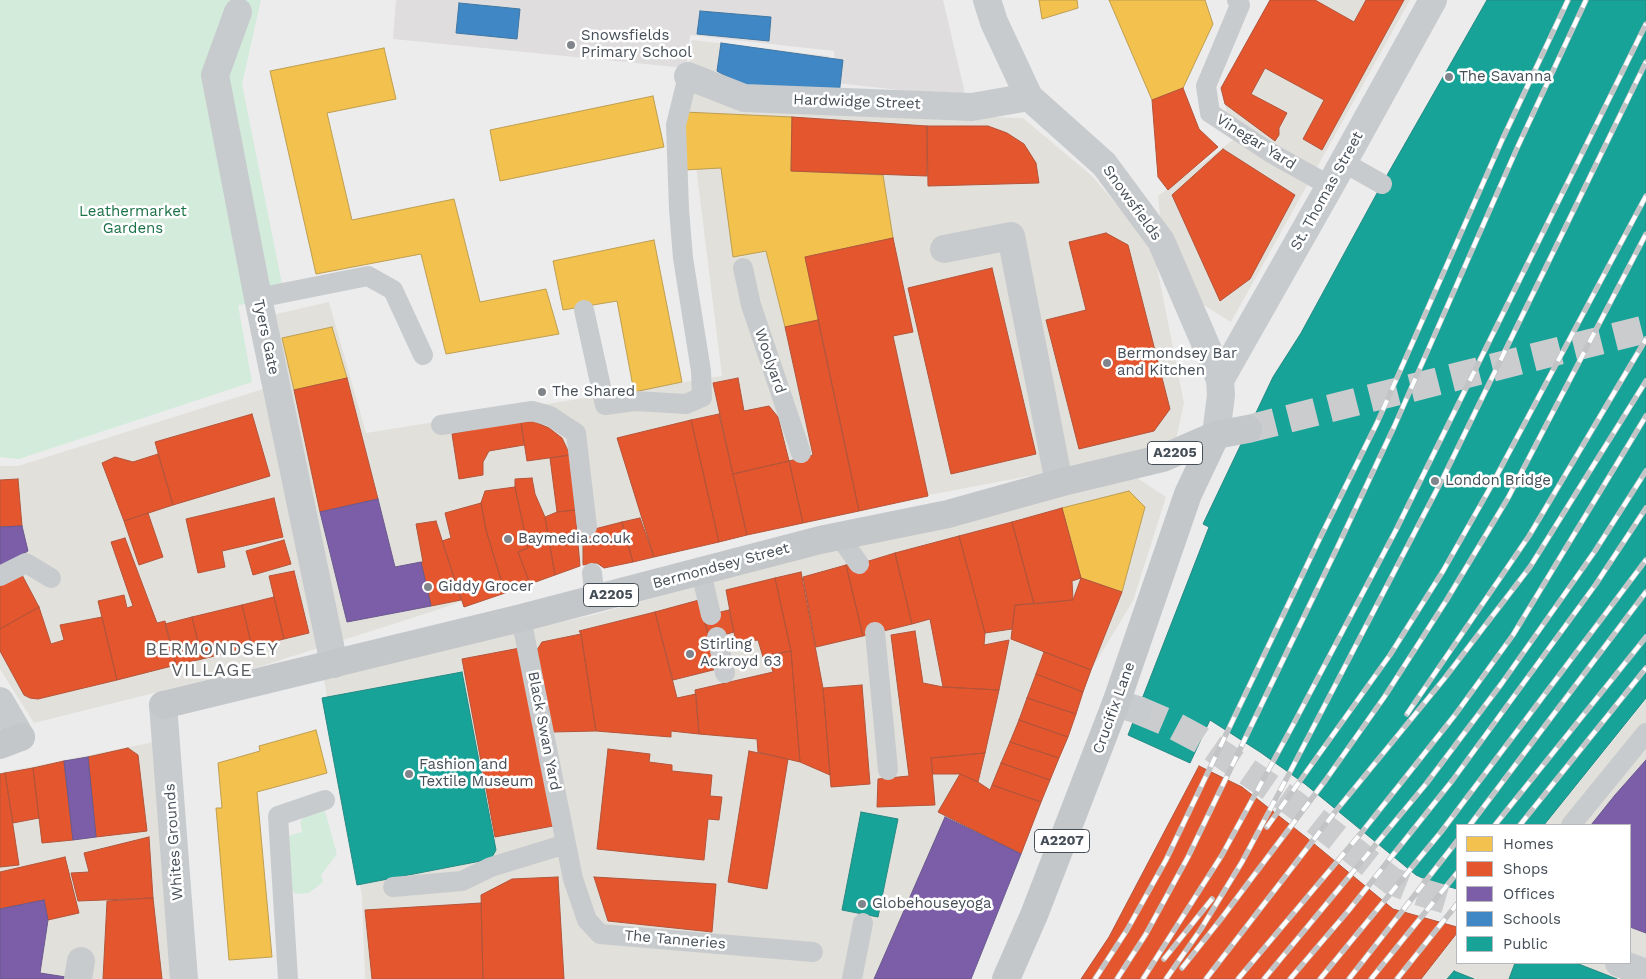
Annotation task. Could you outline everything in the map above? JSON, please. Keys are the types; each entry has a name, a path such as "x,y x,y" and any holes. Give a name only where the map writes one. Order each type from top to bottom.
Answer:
{"main road":[{"name":"Bermondsey Street","path":"163,704 521,618 593,586 701,572 826,534 948,514 1059,483 1163,458 1216,434 1248,429"},
{"name":"Crucifix Lane","path":"1006,979 1127,706 1188,494 1216,434"}],"street":[{"name":"Snowsfields","path":"988,0 994,22 1029,97 1104,164 1161,241 1212,357 1220,380 1221,395 1216,434"},
{"name":"St. Thomas Street","path":"1220,380 1433,0"},
{"name":"Tyers Gate","path":"238,12 215,75 258,298 334,664"},
{"name":"Hardwidge Street","path":"688,76 744,98 972,107 1029,97"},
{"path":"944,249 1011,236 1059,483"},
{"path":"0,701 10,741"},
{"name":"Whites Grounds","path":"163,704 184,979"},
{"path":"1622,964 1646,973"}],"lane":[{"name":"Vinegar Yard","path":"1236,0 1240,5 1206,86 1210,113 1271,153 1330,186"},
{"path":"584,310 605,405 635,401 686,404 702,397 701,371 683,258 679,209 676,126 688,76"},
{"path":"1343,162 1382,184"},
{"name":"Woolyard","path":"742,268 751,305 801,453"},
{"path":"258,298 368,276 393,290 423,355"},
{"path":"441,425 532,411 550,416 576,433 587,527"},
{"path":"826,534 859,564"},
{"path":"0,576 26,563 51,578"},
{"path":"701,572 711,615"},
{"name":"Black Swan Yard","path":"521,618 573,879"},
{"path":"875,632 888,770"},
{"path":"717,637 725,673"},
{"path":"1572,824 1646,732"},
{"path":"283,979 288,979 278,816 325,800"},
{"path":"392,887 462,881 491,867 566,844"},
{"name":"The Tanneries","path":"573,879 587,920 600,934 813,952"},
{"path":"852,979 863,923"}],"shaded area":[{"name":"Snowsfields Primary School","path":"396,0 943,0 964,89 963,97 836,83 834,51 690,35 686,68 393,39"},
{"path":"1270,0 1410,0 1231,322 1167,282 1158,196 1233,140 1221,88"},
{"path":"692,40 829,56 825,112 1023,118 1092,176 1153,247 1184,403 1175,444 1077,467 641,553 561,566 440,609 262,666 34,723 0,669 0,466 18,466 263,389 250,320 329,302 366,433 722,376 686,86"},
{"path":"1131,474 1166,497 1133,601 1091,670 1068,737 971,979 365,979 362,896 323,674 593,615 879,535"},
{"path":"1646,700 1646,979 1421,979 1456,936 1456,964 1631,964 1631,824 1546,824"},
{"path":"154,742 172,979 0,979 0,773"}],"green space":[{"name":"Leathermarket Gardens","path":"0,0 261,0 242,84 285,299 238,305 252,382 19,459 0,457"},
{"path":"324,808 337,854 321,875 323,882 309,893 296,894 289,887 285,841 291,835 302,832 300,821 311,810"}],"building: Homes":[{"path":"1039,0 1077,0 1078,8 1042,19"},
{"path":"1109,0 1205,0 1213,24 1183,88 1152,100"},
{"path":"384,48 396,99 327,113 352,220 454,199 480,302 546,289 559,334 446,354 421,254 316,274 270,71"},
{"path":"653,96 664,147 500,181 490,130"},
{"path":"684,112 792,117 791,171 883,175 893,238 805,257 818,320 785,327 766,251 733,257 721,168 684,170"},
{"path":"654,240 682,382 634,392 617,301 563,310 553,261"},
{"path":"332,327 347,378 294,390 282,338"},
{"path":"1129,491 1145,507 1122,592 1081,578 1062,508"},
{"path":"316,730 327,773 257,792 272,957 229,960 216,808 222,808 218,763 260,751 259,746"}],"building: Shops":[{"path":"1270,0 1315,0 1354,22 1366,0 1404,0 1322,150 1303,139 1324,100 1265,68 1251,94 1287,113 1275,141 1225,104 1221,88"},
{"path":"1183,88 1199,129 1218,147 1168,190 1158,177 1152,100"},
{"path":"792,117 927,126 927,176 791,171"},
{"path":"927,126 988,126 1007,133 1024,144 1036,163 1039,183 928,186"},
{"path":"1223,149 1295,195 1250,279 1220,301 1172,195"},
{"name":"Bermondsey Bar and Kitchen","path":"1106,233 1128,245 1170,409 1154,431 1079,449 1046,320 1086,310 1069,242"},
{"path":"893,238 913,332 893,336 928,496 859,511 805,257"},
{"path":"992,268 1036,454 951,474 908,288"},
{"path":"818,320 859,511 803,523 789,461 813,455 785,327"},
{"path":"347,378 378,499 320,512 294,390"},
{"path":"738,378 744,411 769,406 778,417 789,461 733,474 713,383"},
{"path":"252,414 270,476 173,505 155,442"},
{"path":"719,414 747,535 719,542 691,420"},
{"path":"691,420 719,542 654,557 617,438"},
{"path":"521,422 535,422 549,428 562,438 570,455 527,461"},
{"path":"521,422 524,445 489,451 483,462 483,475 459,479 452,434 503,423"},
{"path":"158,454 173,505 124,521 102,463 115,457 133,462"},
{"path":"570,455 575,510 557,512 550,458"},
{"path":"789,461 803,523 747,535 733,474"},
{"path":"532,478 535,494 545,517 555,575 530,584 518,552 528,548 515,479"},
{"path":"18,479 22,526 0,527 0,480"},
{"name":"Baymedia.co.uk","path":"515,487 528,548 518,552 530,584 505,593 486,530 481,503 485,491"},
{"path":"274,498 283,537 222,551 225,567 198,573 186,519"},
{"path":"481,503 486,530 505,593 464,607 442,541 451,538 445,513"},
{"path":"1062,508 1081,578 1072,581 1073,600 1034,604 1012,522"},
{"path":"575,510 580,566 555,575 545,517 557,512"},
{"path":"148,513 163,557 139,565 124,521"},
{"path":"640,518 654,557 633,562 622,522"},
{"path":"436,521 461,600 431,606 421,562 423,562 416,524"},
{"path":"622,522 633,562 604,568 597,563 583,565 583,532"},
{"path":"1012,522 1034,604 1015,605 1012,629 985,633 959,536"},
{"path":"959,536 985,633 984,645 1009,640 999,690 943,687 930,619 912,624 895,553"},
{"path":"125,538 157,623 165,621 176,665 117,680 98,601 124,595 127,608 133,606 111,542"},
{"path":"284,540 291,564 253,575 246,551"},
{"path":"895,553 912,624 863,636 846,565 859,564"},
{"path":"846,565 863,636 816,647 803,577"},
{"path":"294,571 309,633 284,639 269,576"},
{"path":"801,572 823,688 830,775 800,762 791,651 775,578"},
{"path":"21,573 39,607 0,629 0,585"},
{"path":"775,578 791,651 763,657 758,640 736,643 726,590"},
{"path":"1081,578 1122,592 1091,670 1011,639 1015,605 1073,600"},
{"path":"274,597 284,639 252,647 242,605"},
{"name":"Stirling Ackroyd 63","path":"699,600 717,669 673,680 655,612"},
{"path":"242,605 252,647 202,659 192,617"},
{"path":"39,607 51,644 64,640 60,625 102,617 117,680 38,699 24,695 0,651 0,629"},
{"path":"729,610 734,632 709,639 704,616"},
{"path":"655,612 677,698 696,694 699,734 671,731 671,737 596,731 579,631"},
{"path":"192,617 202,659 176,665 165,624"},
{"path":"915,631 923,683 943,687 999,690 985,753 931,758 935,805 877,807 878,779 909,776 891,635"},
{"path":"581,634 596,731 552,732 537,650 542,642"},
{"path":"520,648 553,826 495,837 462,659"},
{"path":"791,651 800,762 758,752 757,739 699,734 695,690 773,672 768,655"},
{"path":"1044,652 1091,670 1083,692 1036,674"},
{"path":"1036,674 1083,692 1076,714 1027,698"},
{"path":"862,685 870,784 831,787 823,688"},
{"path":"1027,698 1076,714 1068,737 1019,720"},
{"path":"1019,720 1068,737 1059,758 1010,742"},
{"path":"1010,742 1059,758 1050,780 1001,763"},
{"path":"128,748 138,755 147,831 96,837 88,757"},
{"path":"608,749 650,754 649,762 672,765 672,771 712,775 710,796 722,797 719,820 708,819 704,860 597,849"},
{"path":"749,751 788,759 767,889 728,882"},
{"path":"985,753 978,782 960,774 933,774 931,758"},
{"path":"64,761 73,840 42,843 33,768"},
{"path":"1001,763 1050,780 1041,802 992,785"},
{"path":"1199,766 1242,787 1393,909 1456,927 1456,934 1421,979 1081,979 1109,937"},
{"path":"33,768 39,818 13,823 5,773"},
{"path":"5,773 19,865 0,867 0,774"},
{"path":"960,774 990,790 992,785 1041,802 1021,854 938,812"},
{"path":"149,837 153,898 78,901 71,873 89,872 84,853"},
{"path":"65,857 79,913 48,920 44,900 0,909 0,872"},
{"path":"558,877 564,979 483,979 481,895 512,879"},
{"path":"594,877 716,884 712,932 608,921"},
{"path":"153,898 162,979 103,979 107,901"},
{"path":"481,903 483,979 372,979 365,910"}],"building: Offices":[{"path":"378,499 395,567 421,562 431,606 347,622 320,512"},
{"path":"22,526 28,551 0,567 0,527"},
{"path":"88,757 96,837 73,840 64,761"},
{"path":"1646,760 1646,933 1631,927 1631,824 1592,824"},
{"path":"945,817 1021,854 971,979 874,979"},
{"path":"44,900 48,920 40,973 66,977 66,979 0,979 0,909"}],"building: Schools":[{"path":"459,3 520,9 517,39 456,33"},
{"path":"700,11 771,17 769,41 697,34"},
{"path":"721,43 843,60 839,95 752,91 717,71"}],"building: Public":[{"name":"London Bridge","path":"1487,0 1646,0 1646,698 1545,824 1456,824 1456,889 1416,875 1305,784 1210,720 1190,763 1128,735 1209,527 1203,524 1273,377 1301,333 1382,184"},
{"name":"Fashion and Textile Museum","path":"462,672 496,850 491,859 357,885 322,698"},
{"path":"861,812 898,819 878,917 842,910"},
{"path":"1515,964 1579,964 1617,979 1509,979"},
{"path":"1454,971 1474,979 1447,979"}],"tunnel":[{"path":"1248,429 1646,329"},
{"path":"1138,710 1171,724 1201,740 1293,803 1392,881 1456,903"}],"railway":[{"path":"1095,979 1127,930 1166,860 1377,423 1503,138 1568,0"},
{"path":"1117,979 1146,934 1188,857 1338,546 1394,427 1518,146 1586,0"},
{"path":"1143,979 1222,855 1396,530 1646,24"},
{"path":"1166,979 1201,929 1242,862 1289,774 1444,476 1646,62"},
{"path":"1267,827 1390,655 1443,571 1489,490 1646,196"},
{"path":"1182,968 1325,781 1385,696 1446,601 1508,498 1646,234"},
{"path":"1407,714 1529,536 1646,339"},
{"path":"1206,979 1335,812 1444,679 1530,567 1646,381"},
{"path":"1238,979 1362,832 1455,715 1513,635 1646,416"},
{"path":"1264,979 1426,784 1502,683 1595,551 1646,471"},
{"path":"1290,979 1349,910 1452,781 1596,584 1646,508"},
{"path":"1320,979 1441,832 1646,560"},
{"path":"1471,824 1646,592"},
{"path":"1496,824 1646,637"},
{"path":"1521,824 1646,668"},
{"path":"1349,979 1456,842"},
{"path":"1371,979 1456,874"},
{"path":"1164,959 1212,899"},
{"path":"1397,979 1456,905"}],"place":[{"name":"Snowsfields Primary School","path":"571,45"},
{"name":"The Savanna","path":"1449,77"},
{"name":"Bermondsey Bar and Kitchen","path":"1107,363"},
{"name":"The Shared","path":"542,392"},
{"name":"London Bridge","path":"1435,481"},
{"name":"Baymedia.co.uk","path":"508,539"},
{"name":"Giddy Grocer","path":"428,587"},
{"name":"Stirling Ackroyd 63","path":"690,654"},
{"name":"Fashion and Textile Museum","path":"409,774"},
{"name":"Globehouseyoga","path":"862,904"}],"district":[{"name":"BERMONDSEY VILLAGE","path":"212,660"}]}
